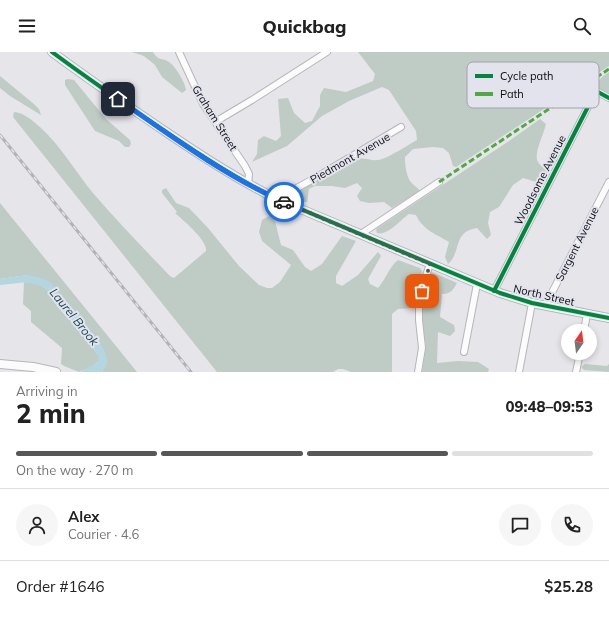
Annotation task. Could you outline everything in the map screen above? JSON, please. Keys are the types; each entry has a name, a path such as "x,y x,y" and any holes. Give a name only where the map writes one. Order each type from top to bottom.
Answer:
{"main road":[{"name":"North Street","path":"52,52 150,122 248,184 277,199 494,291 532,303 609,318"},
{"path":"0,364 33,367 56,372"}],"street":[{"name":"Graham Street","path":"179,52 203,104 245,166 249,174 248,184"},
{"path":"215,122 327,52"},
{"name":"Woodsome Avenue","path":"599,93 609,98"},
{"name":"Woodsome Avenue","path":"494,291 587,108"},
{"name":"Piedmont Avenue","path":"277,199 401,127"},
{"path":"361,234 439,182"},
{"name":"Sargent Avenue","path":"545,306 609,182"},
{"path":"418,372 422,344 419,305 430,264"},
{"path":"464,352 476,284"},
{"path":"519,372 532,303"},
{"path":"585,324 587,314"},
{"path":"576,372 579,360"}],"shaded area":[{"path":"132,52 153,52 159,58 169,62 180,75 186,90 182,93 162,77 155,65 144,56"},
{"path":"358,52 609,52 609,66 599,73 599,62 467,62 467,108 545,108 456,167 453,166 449,153 443,148 433,147 413,149 405,157 406,169 410,181 420,191 392,208 384,202 369,203 360,201 357,196 362,188 357,183 345,188 315,186 309,189 307,202 302,202 290,197 290,195 296,191 356,159 382,159 392,155 417,140 416,131 389,90 382,87 349,101 322,116 287,146 252,162 257,154 258,140 264,136 276,141 281,136 278,99 288,98 294,113 305,123 312,121 320,106 320,95 324,88 346,92 373,81 375,74"},
{"path":"609,72 609,96 599,91 599,81"},
{"path":"0,76 34,104 39,109 41,115 0,88"},
{"path":"65,80 74,80 106,119 130,140 131,144 129,147 125,147 119,141 95,131 65,85"},
{"path":"14,112 28,117 48,134 102,204 170,276 174,278 206,251 206,247 189,225 175,213 177,212 162,193 162,190 166,188 176,203 189,208 208,228 239,266 259,285 267,288 272,288 280,282 291,265 262,241 259,232 262,220 269,216 275,221 281,245 293,250 305,267 311,271 322,264 342,236 356,241 336,276 336,283 342,286 358,275 378,252 381,256 368,279 370,284 378,288 392,266 398,260 420,268 422,271 415,305 413,308 398,309 392,314 392,372 351,372 338,369 333,372 217,372 13,117"},
{"path":"540,119 546,124 538,149 537,158 538,162 548,171 547,178 543,184 523,178 513,185 499,207 490,212 488,223 491,235 487,239 477,228 469,230 461,238 455,254 448,264 445,257 449,242 426,228 416,215 409,214 390,230 377,233 376,229"},
{"path":"0,203 137,372 101,372 103,371 89,330 63,301 59,294 28,275 0,279"},
{"path":"432,272 457,283 451,291 442,294 440,317 454,325 455,331 450,336 438,332 437,363 458,361 478,362 489,369 488,372 422,372 426,347 422,305 428,279 430,273"},
{"path":"24,282 35,283 47,290 57,306 91,344 99,358 96,363 79,372 61,364 62,348 31,322 31,311 23,304"},
{"path":"585,364 607,366 609,364 609,372 584,370 581,367"}],"water":[{"name":"Laurel Brook","path":"28,275 49,281 63,301 95,336 107,356 107,365 101,372 80,372 97,363 99,358 91,343 80,328 56,304 53,297 44,287 28,282 0,285 0,279"}],"railway":[{"path":"0,135 191,372"}],"marked path":[{"path":"599,76 609,69"},
{"path":"439,182 550,108"}],"cycle path":[{"path":"52,52 112,95 198,153 236,177 277,199 500,293 532,303 609,318"},
{"path":"599,93 609,98"},
{"path":"494,291 587,108"}],"way so far":[{"path":"284,202 430,264 422,291"}],"route":[{"path":"118,99 228,173 284,202"}]}
